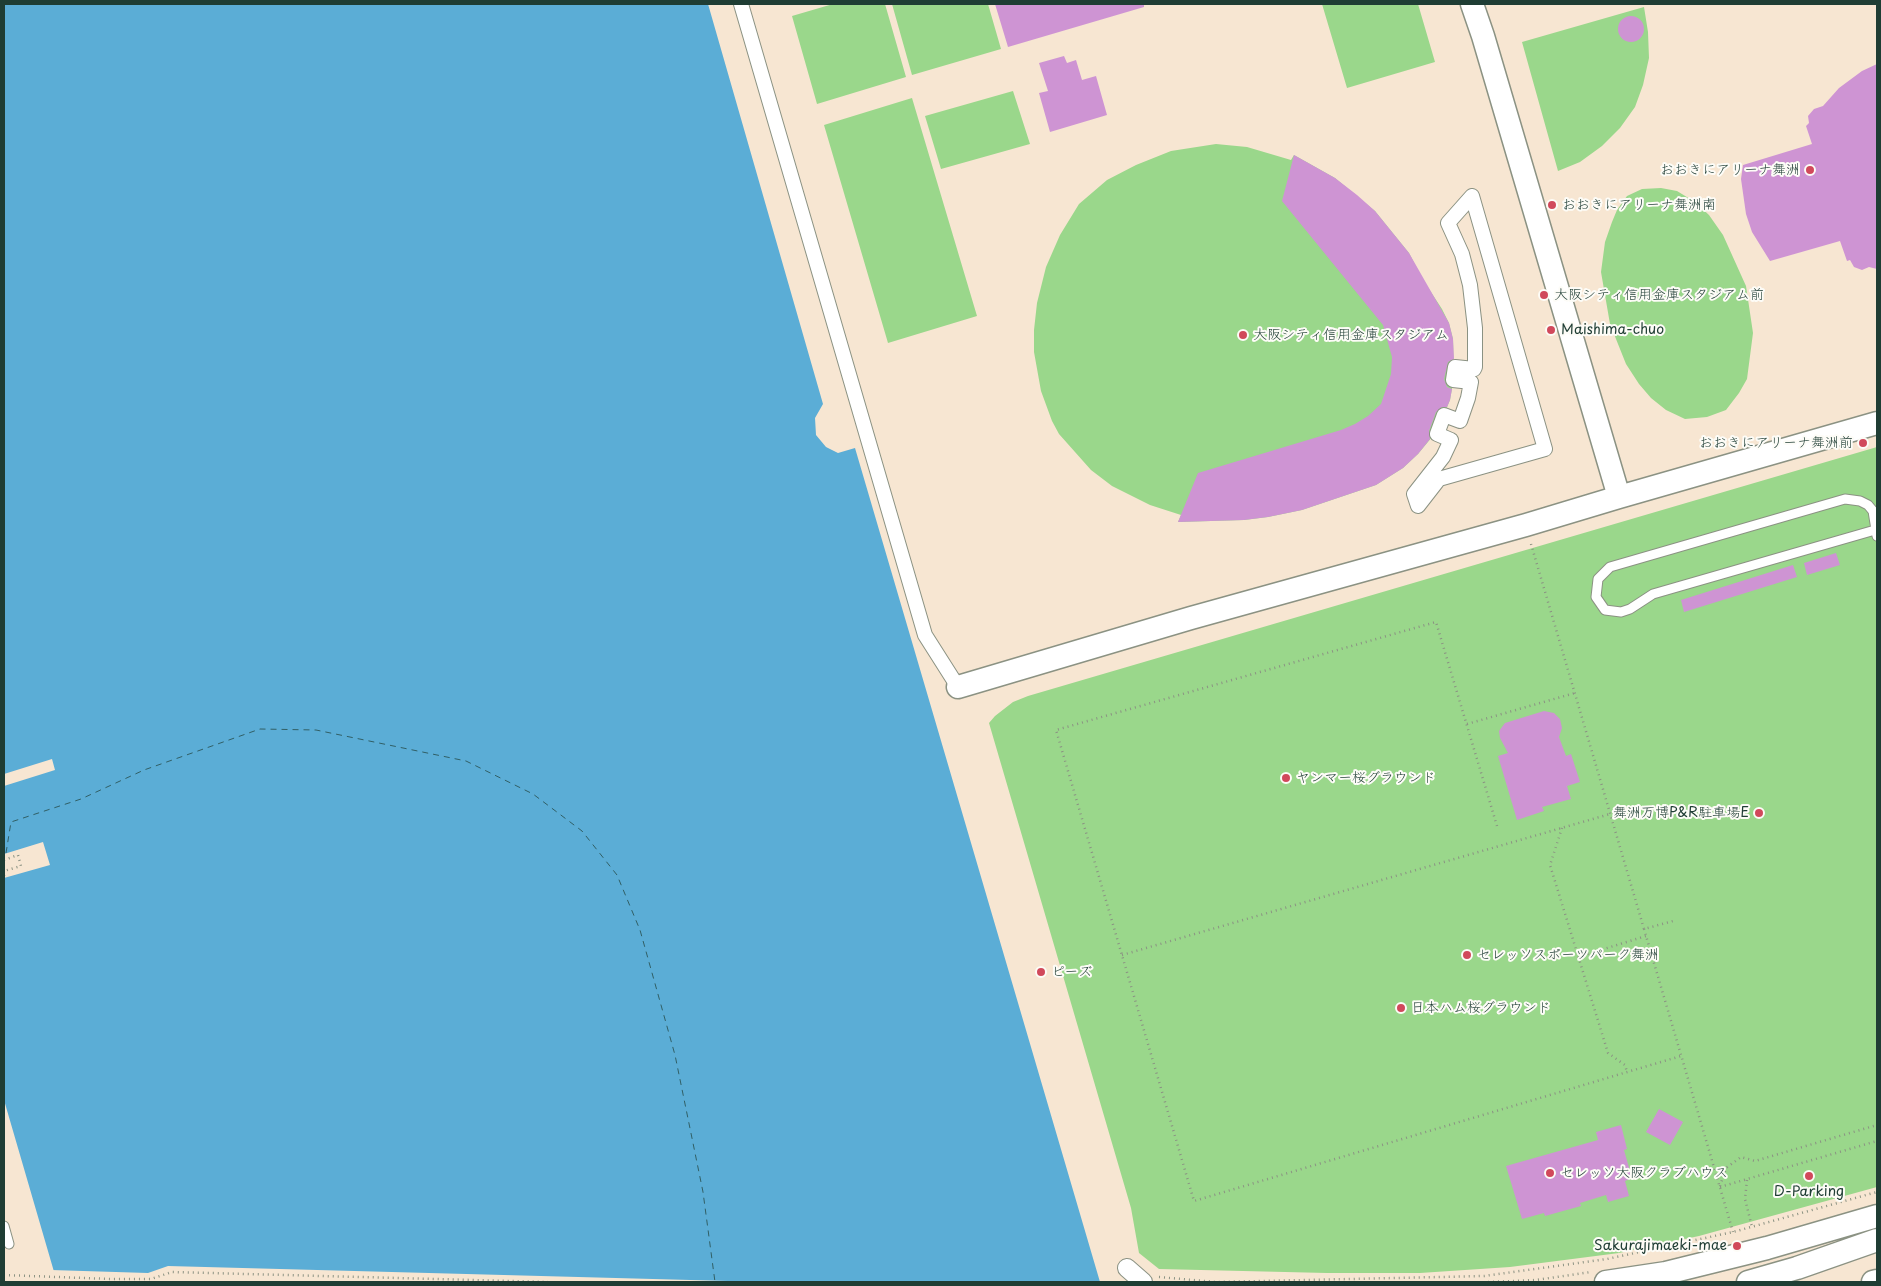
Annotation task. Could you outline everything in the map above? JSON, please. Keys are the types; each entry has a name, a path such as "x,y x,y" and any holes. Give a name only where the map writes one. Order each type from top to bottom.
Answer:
{"street":[{"path":"740,4 925,635 958,687 1191,618 1526,526 1619,497 1877,423"},
{"path":"1472,4 1619,497"},
{"path":"1472,196 1544,449 1439,479 1418,506 1414,494 1442,456 1451,440 1437,434 1444,415 1460,421 1472,382 1454,380 1455,367 1474,369 1475,328 1470,285 1462,254 1448,223 1472,196"},
{"path":"1599,1277 1666,1273 1766,1248 1877,1216"},
{"path":"1748,1282 1797,1268 1877,1240"},
{"path":"1126,1282 1127,1268 1148,1278"},
{"path":"1873,1282 1877,1281"}],"lane":[{"path":"1845,499 1860,500 1868,505 1872,511 1876,533 1652,594 1630,609 1621,612 1605,610 1596,597 1598,579 1610,568 1845,499"},
{"path":"4,1226 9,1244"}],"path":[{"path":"1526,526 1733,1232"},
{"path":"1497,826 1436,622 1056,730 1194,1201 1681,1056"},
{"path":"1467,724 1575,693"},
{"path":"1122,955 1610,814"},
{"path":"1562,828 1550,865 1608,1053 1625,1065 1627,1072"},
{"path":"4,860 18,856 18,862 21,866 4,871"},
{"path":"1644,929 1673,921"},
{"path":"1578,957 1646,936"},
{"path":"1720,1187 1726,1168 1742,1157 1755,1161 1877,1125"},
{"path":"1720,1187 1877,1142"},
{"path":"1747,1180 1745,1199 1752,1227"},
{"path":"1148,1278 1216,1282 1484,1276 1602,1260 1733,1232 1877,1192"},
{"path":"4,1275 151,1279 172,1272 548,1282"},
{"path":"1488,1282 1599,1277"}],"green space":[{"path":"833,4 885,4 906,77 817,104 792,16"},
{"path":"892,4 988,4 1001,49 912,75"},
{"path":"1322,4 1418,4 1435,62 1347,88"},
{"path":"1644,7 1648,32 1649,58 1643,85 1635,107 1620,128 1602,146 1580,162 1558,171 1522,42"},
{"path":"1013,91 1030,144 941,169 925,116"},
{"path":"912,98 977,316 888,343 824,125"},
{"name":"大阪シティ信用金庫スタジアム","path":"1216,144 1247,147 1291,160 1294,155 1335,178 1375,211 1409,253 1449,323 1453,339 1454,377 1450,400 1437,431 1418,454 1403,468 1376,485 1302,510 1268,517 1244,520 1178,522 1181,515 1150,505 1112,486 1091,470 1059,434 1041,391 1034,352 1034,330 1037,303 1046,267 1060,235 1079,204 1107,180 1136,165 1171,151"},
{"path":"1661,188 1677,191 1695,202 1709,215 1723,235 1746,286 1753,333 1747,379 1726,410 1707,417 1685,419 1666,410 1651,398 1626,364 1610,324 1601,272 1605,242 1612,222 1617,210 1627,196 1642,189"},
{"name":"セレッソスポーツパーク舞洲","path":"1877,447 1877,1187 1699,1236 1619,1253 1510,1267 1420,1273 1159,1269 1139,1253 1131,1208 989,723 995,716 1013,702 1028,696"}],"water":[{"path":"4,4 708,4 823,404 815,418 816,435 826,447 838,453 855,448 1100,1282 57,1282 4,1100"}],"pier":[{"path":"52,759 55,770 4,786 4,774"},
{"path":"43,842 50,865 4,878 4,854"},
{"path":"168,1266 765,1282 54,1282 51,1270 148,1273"}],"building":[{"path":"995,4 1144,4 1144,7 1008,47"},
{"path":"1631,16 1640,20 1644,29 1640,38 1631,42 1622,38 1618,29 1622,20"},
{"path":"1064,56 1067,63 1076,60 1082,80 1096,76 1107,115 1050,132 1039,93 1048,91 1039,63"},
{"name":"おおきにアリーナ舞洲","path":"1877,64 1877,269 1869,267 1862,270 1854,267 1850,260 1847,261 1840,241 1770,261 1752,232 1746,214 1741,179 1743,165 1812,144 1806,126 1809,123 1808,116 1814,109 1823,106 1839,88 1862,71"},
{"path":"1294,155 1335,178 1357,195 1375,211 1409,253 1449,323 1453,339 1454,359 1448,362 1444,379 1447,387 1452,389 1450,400 1447,407 1442,407 1436,412 1429,431 1430,439 1418,454 1403,468 1376,485 1302,510 1268,517 1244,520 1178,522 1198,473 1341,430 1355,424 1368,416 1381,404 1391,374 1392,357 1383,325 1282,201"},
{"path":"1836,553 1840,565 1807,575 1804,563"},
{"path":"1793,565 1797,577 1684,612 1681,600"},
{"path":"1544,711 1554,713 1560,719 1562,728 1559,737 1566,756 1571,754 1580,782 1567,786 1571,799 1542,807 1544,811 1517,820 1498,756 1508,753 1500,738 1499,731 1505,723"},
{"path":"1659,1109 1683,1122 1670,1145 1646,1132"},
{"name":"セレッソ大阪クラブハウス","path":"1621,1125 1627,1149 1624,1150 1632,1178 1625,1181 1629,1196 1608,1202 1606,1195 1580,1203 1581,1206 1545,1216 1544,1213 1522,1219 1506,1166 1598,1140 1596,1132"}],"ferry route":[{"path":"6,853 11,822 81,799 144,770 260,729 316,730 466,761 533,794 582,831 617,875 640,930 675,1055 703,1192 715,1282"}],"place":[{"name":"おおきにアリーナ舞洲","path":"1810,170"},
{"name":"おおきにアリーナ舞洲南","path":"1552,205"},
{"name":"大阪シティ信用金庫スタジアム前","path":"1544,295"},
{"name":"Maishima-chuo","path":"1551,330"},
{"name":"大阪シティ信用金庫スタジアム","path":"1243,335"},
{"name":"おおきにアリーナ舞洲前","path":"1863,443"},
{"name":"ヤンマー桜グラウンド","path":"1286,778"},
{"name":"舞洲万博P&R駐車場E","path":"1759,813"},
{"name":"セレッソスポーツパーク舞洲","path":"1467,955"},
{"name":"ピーズ","path":"1041,972"},
{"name":"日本ハム桜グラウンド","path":"1401,1008"},
{"name":"セレッソ大阪クラブハウス","path":"1550,1173"},
{"name":"D-Parking","path":"1809,1176"},
{"name":"Sakurajimaeki-mae","path":"1737,1246"}]}
